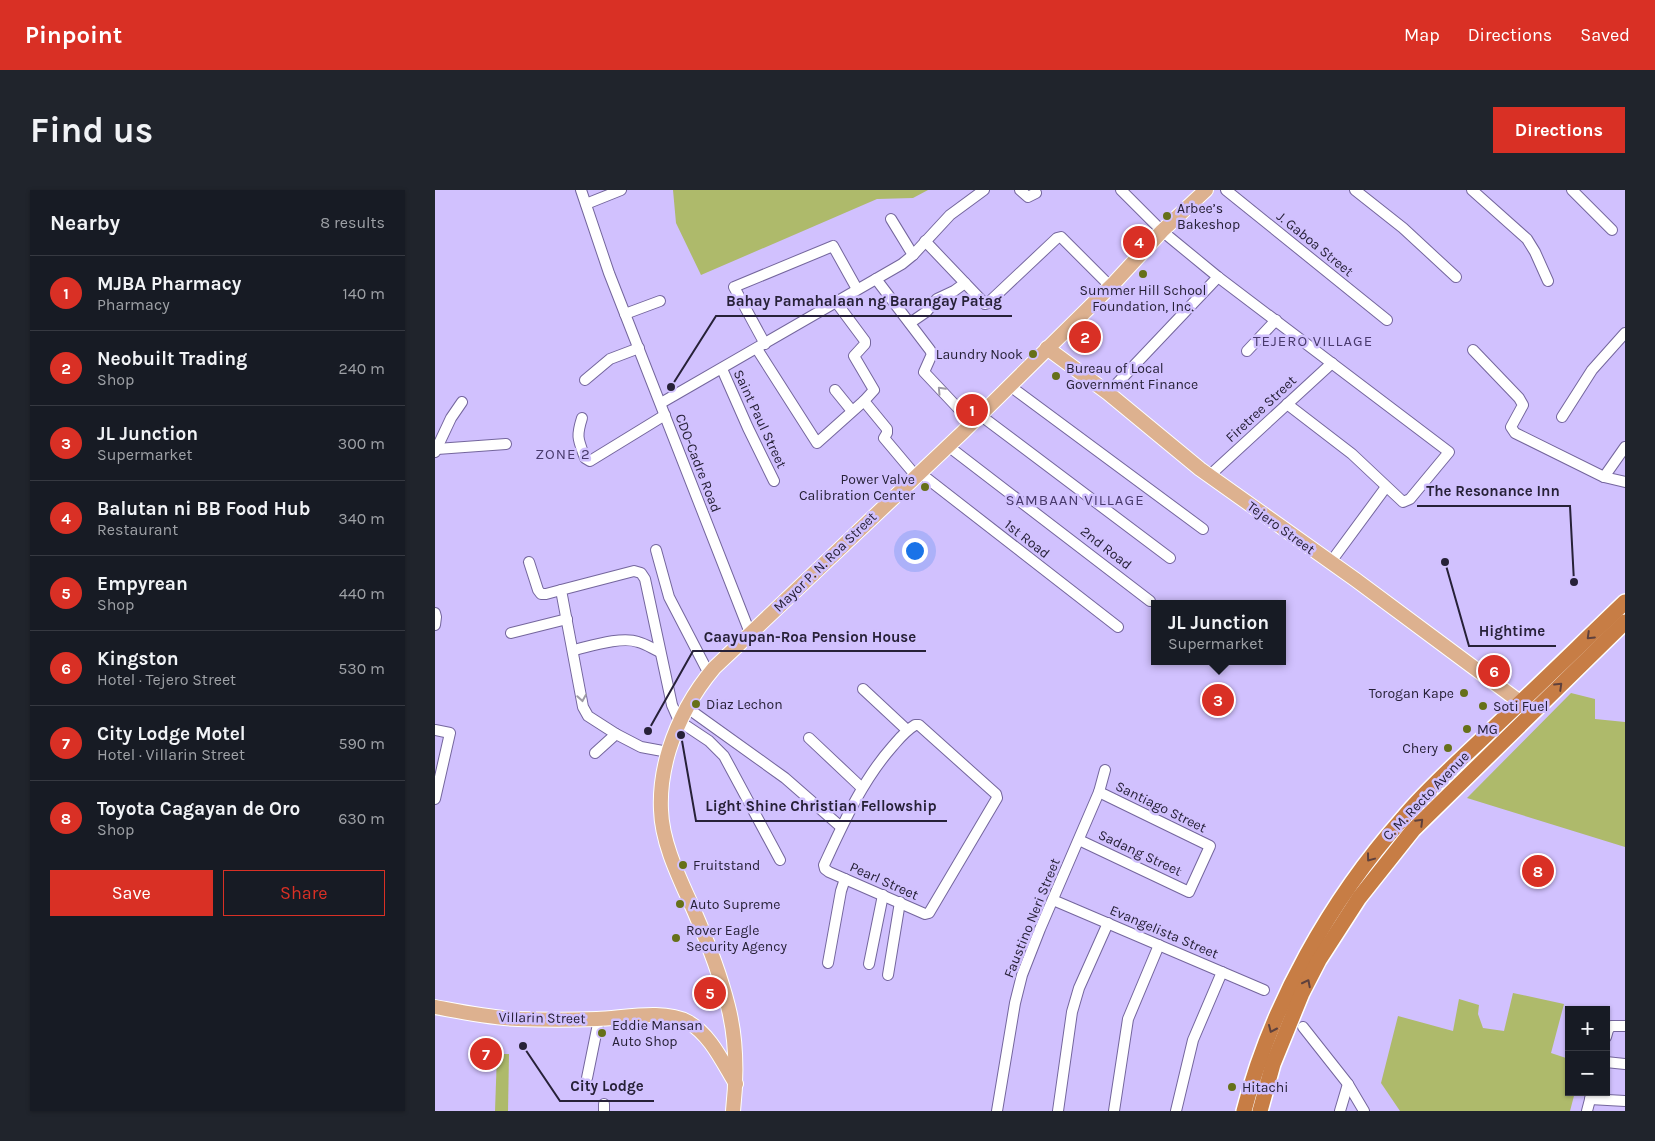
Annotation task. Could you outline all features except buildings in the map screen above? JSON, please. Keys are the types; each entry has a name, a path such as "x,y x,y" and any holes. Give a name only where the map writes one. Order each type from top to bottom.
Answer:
{"highway":[{"name":"C. M. Recto Avenue","path":"1260,1111 1288,1010 1305,959 1335,908 1363,866 1404,816 1520,702 1625,603"},
{"name":"C. M. Recto Avenue","path":"1244,1111 1264,1046 1302,993 1319,960 1359,898 1413,830 1625,622"},
{"path":"1451,769 1462,781"},
{"path":"1437,783 1448,795"}],"main road":[{"name":"Mayor P. N. Roa Street","path":"733,1111 736,1085 735,1045 728,1005 709,949 676,868 663,828 661,811 663,769 679,721 686,707 709,674 750,633 1010,386 1206,190"},
{"name":"Tejero Street","path":"1047,348 1108,393 1209,476 1520,702"},
{"name":"Villarin Street","path":"435,1007 487,1017 507,1018 599,1019 675,1017 687,1021 703,1034 736,1085"}],"street":[{"name":"CDO-Cadre Road","path":"581,190 609,273 750,633"},
{"path":"586,204 621,190"},
{"path":"661,404 761,347 913,255 950,215 985,190"},
{"path":"1020,190 1028,197 1036,193"},
{"path":"1121,190 1162,232 1218,277 1449,452 1408,501 1403,502 1352,454 1287,404"},
{"name":"J. Gaboa Street","path":"1226,190 1387,320"},
{"path":"1355,190 1403,228 1455,277"},
{"path":"1472,190 1527,239 1548,280"},
{"path":"1572,190 1612,230"},
{"path":"891,219 913,255"},
{"path":"925,241 984,303 989,303 1057,238 1061,237 1110,286"},
{"path":"836,302 865,341 865,344 854,356 874,390 817,443 761,347 734,287 833,246 857,290"},
{"path":"1108,393 1218,277"},
{"path":"876,279 932,354 924,372 976,419 1170,558"},
{"path":"910,323 926,312 937,300 965,283"},
{"path":"625,314 660,301"},
{"path":"1247,351 1276,320"},
{"path":"1562,417 1592,370 1625,333"},
{"path":"585,380 610,360 639,348"},
{"path":"1473,350 1519,398 1523,405 1511,427 1515,433 1604,477 1625,482"},
{"name":"Firetree Street","path":"1209,476 1332,363"},
{"name":"Saint Paul Street","path":"722,370 774,481"},
{"path":"1010,386 1203,529"},
{"path":"835,390 852,411"},
{"name":"1st Road","path":"864,401 887,429 884,438 918,475 1118,628"},
{"path":"436,451 451,418 462,402"},
{"path":"583,418 578,432 578,440 585,458 590,461 665,415"},
{"path":"436,451 506,444"},
{"name":"2nd Road","path":"948,446 1150,601"},
{"path":"1604,477 1625,447"},
{"path":"1330,563 1386,487"},
{"path":"656,550 669,597 709,674"},
{"path":"529,562 541,594 634,571 639,572 645,579 672,705 679,721 709,741 724,756 780,860"},
{"path":"561,590 579,675 583,706 588,716 616,734 641,746 669,752"},
{"path":"435,613 435,625"},
{"path":"511,633 567,619"},
{"path":"574,650 631,640 660,652"},
{"path":"579,675 589,680"},
{"path":"863,689 907,730"},
{"path":"686,707 785,778 841,827"},
{"name":"Pearl Street","path":"915,725 919,726 996,794 997,798 929,913 925,914 845,879 825,869 824,865 841,827 862,788 881,759 907,730 915,725"},
{"path":"435,730 450,733 435,798"},
{"path":"595,753 616,734"},
{"path":"809,738 862,788"},
{"name":"Faustino Neri Street","path":"997,1111 1017,994 1031,952 1099,792 1105,770"},
{"name":"Santiago Street","path":"1099,792 1210,846 1189,892"},
{"name":"Sadang Street","path":"1079,840 1189,892"},
{"path":"829,963 841,891 845,879"},
{"path":"869,964 883,895"},
{"name":"Evangelista Street","path":"1053,900 1264,990"},
{"path":"888,975 900,902"},
{"path":"1058,1111 1072,1012 1079,988 1108,923"},
{"path":"1114,1111 1127,1019 1159,945"},
{"path":"1175,1111 1193,1040 1222,972"},
{"path":"587,1078 599,1019"},
{"path":"1610,1027 1625,1026"},
{"path":"1303,1027 1348,1084 1364,1111"},
{"path":"1610,1062 1625,1064"},
{"path":"1340,1111 1348,1084"},
{"path":"1587,1111 1591,1096 1625,1101"}],"green space":[{"path":"673,190 928,190 913,198 877,199 701,275 676,223"},
{"path":"1571,693 1595,699 1595,719 1625,722 1625,847 1467,798"},
{"path":"1513,993 1564,1004 1551,1053 1565,1058 1565,1096 1574,1096 1570,1111 1400,1111 1381,1083 1398,1016 1453,1031 1459,999 1479,1005 1478,1014 1483,1028 1504,1031"},
{"path":"497,1054 509,1054 508,1111 495,1111"}],"place":[{"name":"Arbee’s Bakeshop","path":"1167,216"},
{"name":"Balutan ni BB Food Hub","path":"1139,242"},
{"name":"Summer Hill School Foundation, Inc.","path":"1143,274"},
{"name":"Neobuilt Trading","path":"1085,337"},
{"name":"Laundry Nook","path":"1033,354"},
{"name":"Bureau of Local Government Finance","path":"1056,376"},
{"name":"Bahay Pamahalaan ng Barangay Patag","path":"671,387"},
{"name":"MJBA Pharmacy","path":"972,410"},
{"name":"Power Valve Calibration Center","path":"925,487"},
{"name":"Hightime","path":"1445,562"},
{"name":"The Resonance Inn","path":"1574,582"},
{"name":"Kingston","path":"1494,671"},
{"name":"Torogan Kape","path":"1464,693"},
{"name":"JL Junction","path":"1218,700"},
{"name":"Diaz Lechon","path":"696,704"},
{"name":"Soti Fuel","path":"1483,706"},
{"name":"MG","path":"1467,729"},
{"name":"Caayupan-Roa Pension House","path":"648,731"},
{"name":"Light Shine Christian Fellowship","path":"681,735"},
{"name":"Chery","path":"1448,748"},
{"name":"Fruitstand","path":"683,865"},
{"name":"Toyota Cagayan de Oro","path":"1538,871"},
{"name":"Auto Supreme","path":"680,904"},
{"name":"Rover Eagle Security Agency","path":"676,938"},
{"name":"Empyrean","path":"710,993"},
{"name":"Eddie Mansan Auto Shop","path":"602,1033"},
{"name":"City Lodge","path":"523,1046"},
{"name":"City Lodge Motel","path":"486,1054"},
{"name":"Hitachi","path":"1232,1087"}],"district":[{"name":"TEJERO VILLAGE","path":"1313,341"},
{"name":"ZONE 2","path":"563,454"},
{"name":"SAMBAAN VILLAGE","path":"1075,500"}]}
